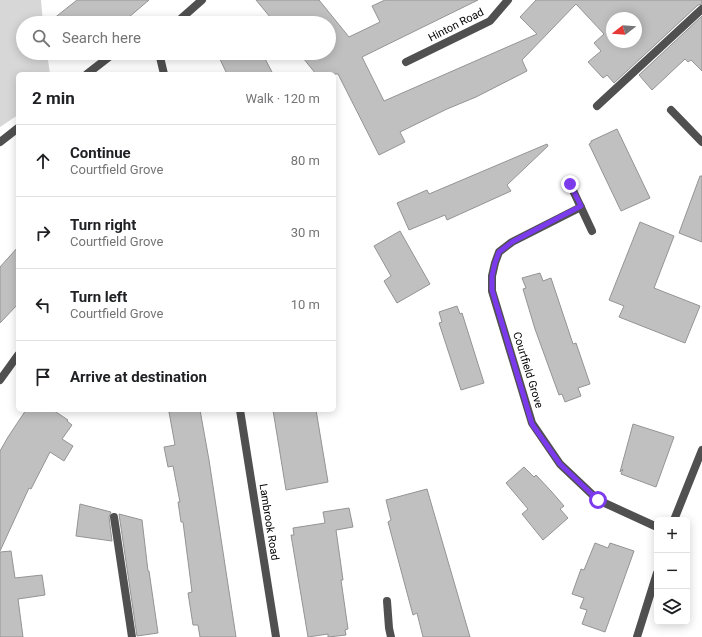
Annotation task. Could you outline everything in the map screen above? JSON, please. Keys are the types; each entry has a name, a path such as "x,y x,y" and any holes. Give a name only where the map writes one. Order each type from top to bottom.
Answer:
{"street":[{"path":"184,16 202,0"},
{"name":"Hinton Road","path":"406,62 490,21 508,0"},
{"path":"597,106 702,9"},
{"path":"90,72 105,60"},
{"path":"161,60 164,72"},
{"path":"671,110 702,142"},
{"path":"1,140 16,129"},
{"path":"570,184 592,231"},
{"name":"Courtfield Grove","path":"581,206 512,242 499,252 492,276 492,290 532,424 560,464 598,500 654,526"},
{"path":"0,380 16,358"},
{"name":"Lambrook Road","path":"240,412 276,637"},
{"path":"675,517 702,450"},
{"path":"114,517 132,637"},
{"path":"637,637 654,583"},
{"path":"387,601 391,637"}],"shaded area":[{"path":"0,0 41,0 42,16 16,16 16,60 48,60 50,72 16,72 16,116 0,127"}],"building":[{"path":"77,0 149,0 130,16 57,16"},
{"path":"256,0 319,0 332,16 269,16"},
{"path":"385,0 478,0 362,57 384,101 537,34 520,17 536,0 702,0 702,4 698,5 614,83 607,75 603,78 588,62 601,51 594,43 604,34 576,4 522,60 527,71 476,97 447,109 400,132 405,142 379,155 336,72 314,72 305,60 336,60 336,21 349,37 380,22 372,6"},
{"path":"702,16 702,71 691,60 688,62 685,59 652,90 639,75"},
{"path":"220,60 266,60 272,72 226,72"},
{"path":"617,129 650,198 621,211 589,144 591,141"},
{"path":"547,144 548,146 507,185 511,191 447,220 445,215 409,230 397,203 427,190 429,194"},
{"path":"700,176 702,176 702,242 679,233"},
{"path":"640,222 674,236 654,288 700,306 685,343 619,317 624,306 609,300"},
{"path":"400,231 430,284 397,303 384,281 391,276 374,246"},
{"path":"16,249 16,306 0,323 0,267"},
{"path":"540,273 543,281 551,278 573,344 576,343 590,384 578,388 581,396 565,402 562,394 559,395 535,329 523,289 526,288 522,278"},
{"path":"457,306 460,314 462,313 484,383 461,390 439,323 442,322 439,312"},
{"path":"25,412 56,412 68,420 67,421 72,425 62,439 73,446 64,461 50,452 31,489 29,488 0,551 0,451"},
{"path":"169,412 200,412 236,637 200,637 198,625 193,625 188,593 192,592 183,522 181,522 178,502 180,502 173,466 168,467 164,447 175,445"},
{"path":"273,412 316,412 328,482 286,490"},
{"path":"633,424 674,437 656,487 621,474 623,469 620,472"},
{"path":"524,467 534,477 536,475 564,506 560,509 568,518 543,540 522,514 528,509 506,483"},
{"path":"427,489 470,637 423,637 417,613 413,615 388,522 391,520 386,500"},
{"path":"80,504 111,512 109,517 112,541 76,536"},
{"path":"349,508 353,527 336,530 348,629 345,630 346,635 328,637 328,634 308,637 291,535 294,535 293,528 325,523 323,512"},
{"path":"119,514 142,520 148,571 158,633 137,636"},
{"path":"595,543 608,548 610,543 634,551 605,632 582,624 587,610 580,608 584,598 572,594 581,569 584,570"},
{"path":"11,551 15,578 42,575 45,595 18,599 23,637 0,637 0,552"}],"route":[{"path":"570,184 581,206 512,242 499,252 492,276 492,290 532,424 560,464 598,500"}]}
